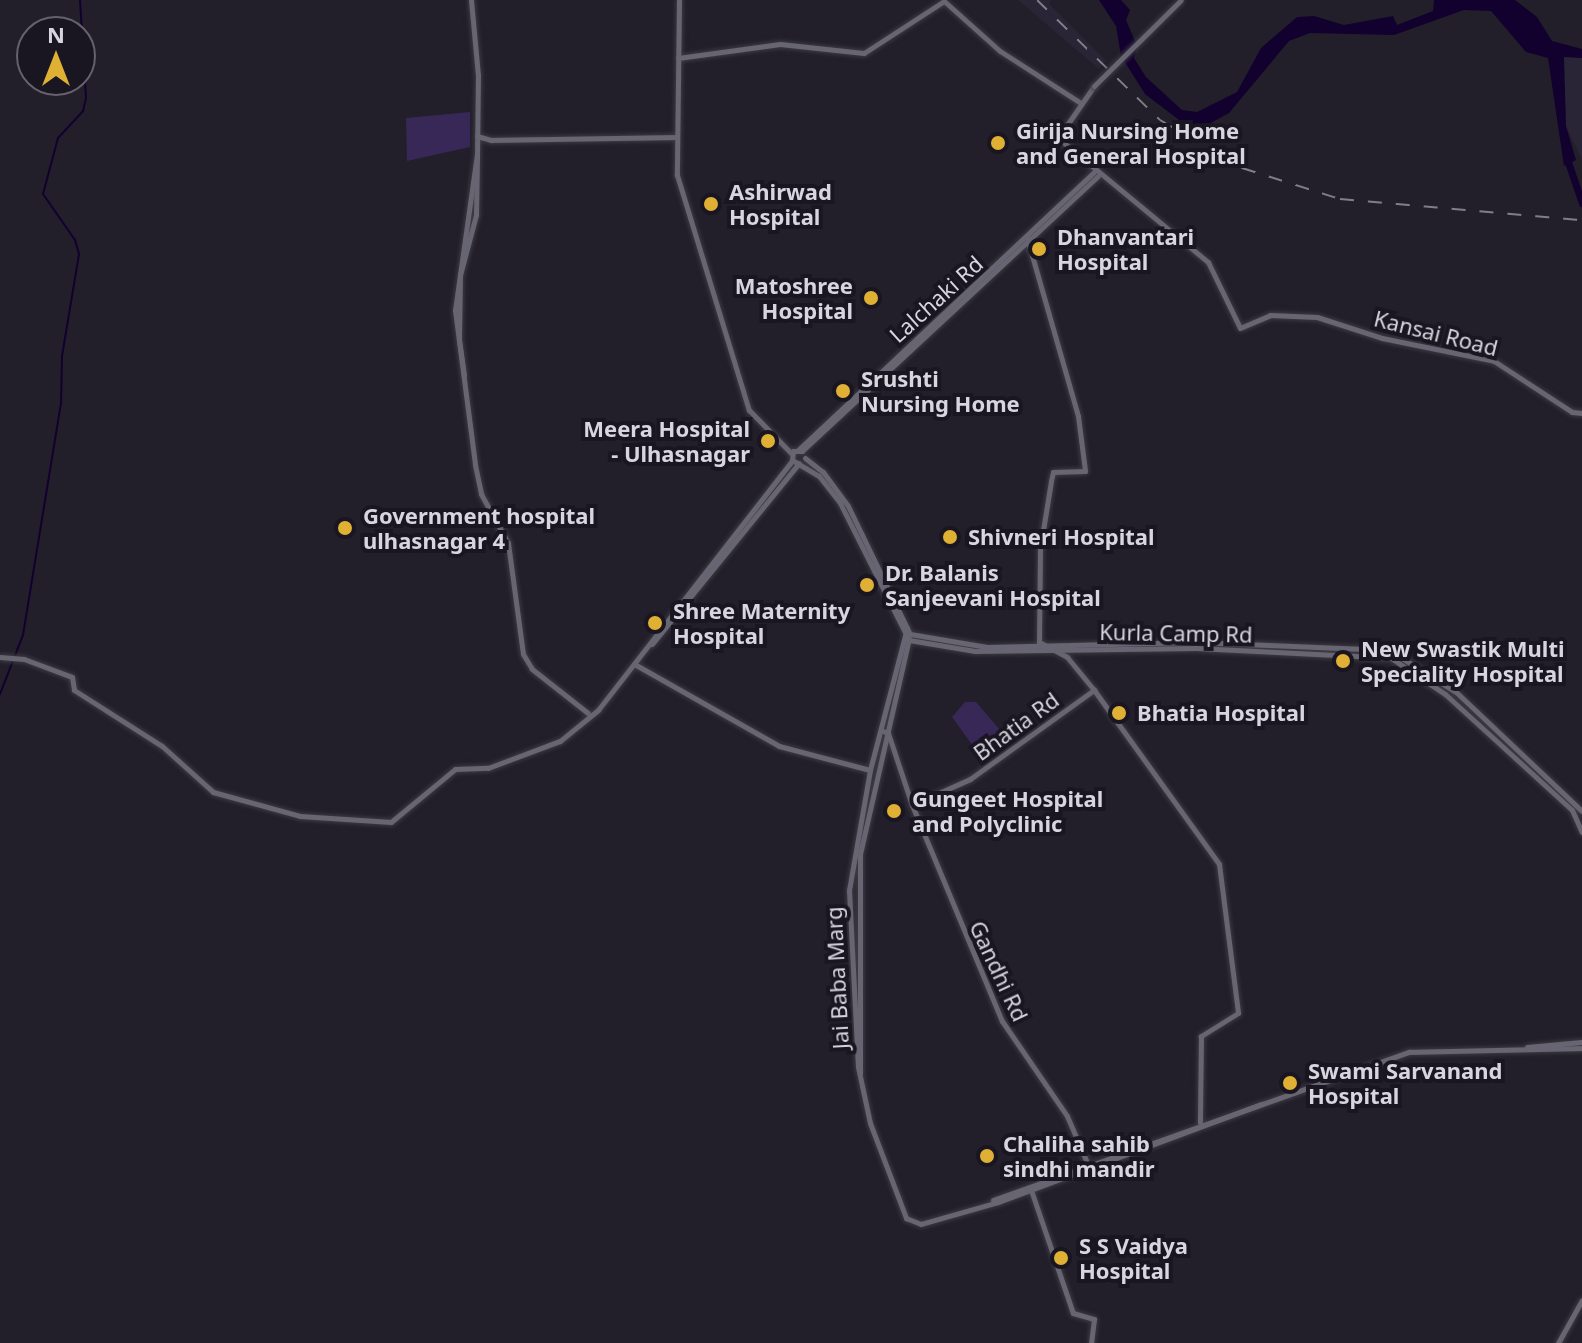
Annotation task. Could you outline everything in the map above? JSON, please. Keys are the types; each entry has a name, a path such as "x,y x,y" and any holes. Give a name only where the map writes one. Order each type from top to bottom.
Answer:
{"street":[{"path":"471,0 478,57 477,154 471,215 457,273 457,338 484,498 508,543 523,654 532,669 588,713"},
{"path":"679,0 677,175 749,410 844,501 908,634"},
{"path":"1096,174 1058,138 1079,102 1181,0"},
{"path":"678,58 780,44 864,53 944,1 1000,51 1079,102"},
{"path":"477,136 491,140 677,137"},
{"path":"477,146 491,140"},
{"name":"Lalchaki Rd","path":"0,657 24,659 72,677 74,690 162,746 213,792 300,816 391,822 455,769 488,768 560,741 588,713 598,710 800,458 899,358 1028,241 1096,174"},
{"name":"Kansai Road","path":"1096,174 1208,262 1240,328 1270,315 1317,317 1382,338 1494,361 1572,412 1582,413"},
{"path":"1028,241 1078,416 1085,471 1053,472 1040,549 1040,644 1067,657 1094,690 1219,864 1238,1013 1201,1036 1200,1122"},
{"name":"Kurla Camp Rd","path":"908,634 970,646 1369,647 1402,654 1456,692 1582,811"},
{"name":"Jai Baba Marg","path":"908,634 886,732 872,771 857,889 858,1045 860,1074 870,1123 908,1220 942,1216 1030,1188"},
{"path":"1067,657 1077,644"},
{"name":"Kurla Camp Rd","path":"1077,644 1391,658 1445,694 1572,810 1582,832"},
{"path":"636,665 779,746 872,771"},
{"name":"Bhatia Rd","path":"912,805 970,779 1094,690"},
{"name":"Gandhi Rd","path":"886,732 912,805 1002,1021 1067,1116 1088,1166"},
{"path":"1088,1166 1409,1052 1582,1045"},
{"path":"1091,1343 1094,1319 1073,1313 1030,1188 1200,1122 1261,1104"},
{"path":"1558,1343 1582,1300"}],"shaded area":[{"path":"1018,0 1051,0 1049,4 1106,61 1099,69"},
{"path":"1099,0 1121,0 1130,10 1126,20 1137,46 1134,58 1146,77 1182,110 1197,112 1237,92 1261,48 1297,17 1314,16 1344,25 1393,16 1397,25 1433,11 1434,0 1515,0 1537,17 1552,41 1582,49 1582,58 1564,57 1566,126 1576,160 1564,166 1548,58 1526,52 1491,11 1464,10 1394,35 1310,33 1289,41 1229,113 1209,124 1195,124 1183,123 1145,94 1121,56 1116,26"},
{"path":"1563,56 1582,58 1582,160 1566,126"},
{"path":"470,112 470,147 407,161 406,118"},
{"path":"965,702 976,702 1006,737 981,757 952,717"}],"waterway":[{"path":"0,694 23,635 61,404 62,356 79,254 75,240 43,194 58,138 83,111 86,98 80,0"},
{"path":"1566,156 1582,203"}],"railway":[{"path":"1037,0 1160,120 1242,168 1340,199 1582,220"}],"place":[{"name":"Girija Nursing Home and General Hospital","path":"998,143"},
{"name":"Ashirwad Hospital","path":"711,204"},
{"name":"Dhanvantari Hospital","path":"1039,249"},
{"name":"Matoshree Hospital","path":"871,298"},
{"name":"Srushti Nursing Home","path":"843,391"},
{"name":"Meera Hospital - Ulhasnagar","path":"768,441"},
{"name":"Government hospital ulhasnagar 4","path":"345,528"},
{"name":"Shivneri Hospital","path":"950,537"},
{"name":"Dr. Balanis Sanjeevani Hospital","path":"867,585"},
{"name":"Shree Maternity Hospital","path":"655,623"},
{"name":"New Swastik Multi Speciality Hospital","path":"1343,661"},
{"name":"Bhatia Hospital","path":"1119,713"},
{"name":"Gungeet Hospital and Polyclinic","path":"894,811"},
{"name":"Swami Sarvanand Hospital","path":"1290,1083"},
{"name":"Chaliha sahib sindhi mandir","path":"987,1156"},
{"name":"S S Vaidya Hospital","path":"1061,1258"}]}
